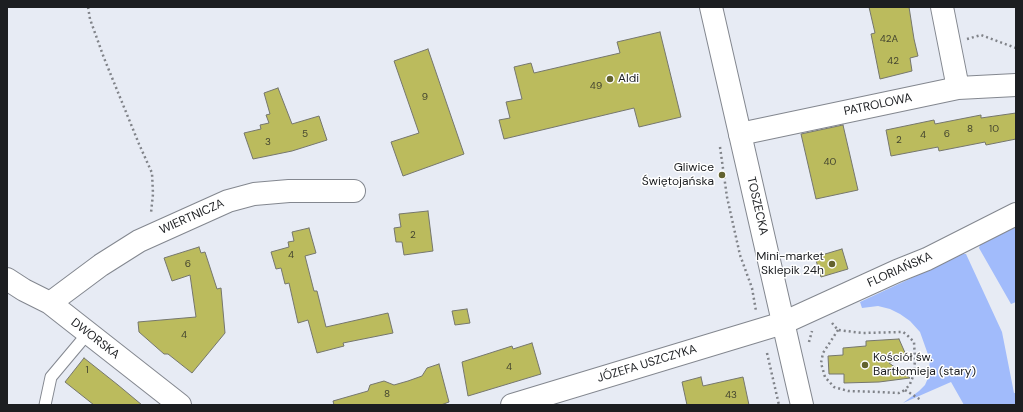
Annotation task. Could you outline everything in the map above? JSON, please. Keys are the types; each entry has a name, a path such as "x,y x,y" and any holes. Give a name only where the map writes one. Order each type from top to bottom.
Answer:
{"street":[{"name":"TOSZECKA","path":"711,7 802,405"},
{"path":"942,7 958,88"},
{"name":"PATROLOWA","path":"740,134 958,88 1016,85"},
{"name":"WIERTNICZA","path":"50,303 101,265 139,241 228,201 254,194 354,191"},
{"name":"FLORIAŃSKA","path":"783,323 897,271 927,259 1016,214"},
{"name":"DWORSKA","path":"7,279 24,290 50,303 180,405"},
{"name":"JÓZEFA USZCZYKA","path":"512,405 783,323"}],"lane":[{"path":"45,405 51,377 88,333"}],"path":[{"path":"88,7 90,19 104,58 138,144 152,173 153,194 151,215 139,241"},
{"path":"965,45 969,32"},
{"path":"967,39 981,35 1016,48"},
{"path":"720,143 727,198 740,255 752,288 757,313 751,315"},
{"path":"831,322 838,330 862,333 903,332 907,335 914,342 914,374 910,384 905,390 899,393 848,391 834,387 825,377 821,363 823,353 838,330"},
{"path":"810,349 810,337 815,328"},
{"path":"766,348 779,405"},
{"path":"905,390 921,400"}],"shaded area":[{"path":"1016,226 1016,302 1011,304 979,248 980,245"},
{"path":"963,254 966,254 1002,332 1014,393 1016,393 1016,405 964,405 951,382 903,403 925,385 928,378 930,360 920,332 910,321 890,309 878,306 862,308 860,302"}],"building":[{"path":"869,7 909,7 918,56 910,58 912,71 880,79 871,34 875,33"},
{"path":"660,32 681,117 639,127 634,108 504,139 499,120 510,118 506,102 522,99 514,67 531,63 534,73 620,53 617,42"},
{"path":"428,49 464,154 403,176 391,142 419,133 394,61"},
{"path":"278,88 292,124 319,116 327,140 292,151 253,159 244,133 261,129 260,125 269,123 266,115 270,114 264,93"},
{"path":"1016,113 1016,139 986,145 985,142 939,151 938,147 891,156 886,130 934,120 935,124 981,115 981,118"},
{"path":"843,125 858,190 816,199 801,134"},
{"path":"428,211 433,251 404,255 402,242 396,242 394,228 401,227 399,214"},
{"path":"309,228 316,253 305,256 314,291 317,291 326,327 388,313 393,333 343,343 344,346 317,353 308,320 298,323 289,283 285,284 281,268 276,269 271,252 289,247 288,242 294,241 292,232"},
{"path":"199,247 201,253 205,252 217,289 221,288 225,333 192,373 168,354 164,354 139,332 138,322 196,317 190,275 172,281 164,258"},
{"path":"842,249 848,269 821,277 815,257"},
{"path":"467,309 470,323 455,325 452,311"},
{"name":"Kościół św. Bartłomieja (stary)","path":"899,339 906,355 889,363 910,378 879,382 844,383 844,374 829,374 828,356 843,355 843,348 866,346 866,341"},
{"path":"532,343 541,374 468,396 462,362 512,346 513,349"},
{"path":"84,358 142,405 94,405 65,382"},
{"path":"439,364 449,402 441,405 334,405 333,401 368,391 370,385 384,381 394,385 408,381 422,376 427,368"},
{"path":"701,377 703,386 743,377 749,405 687,405 682,382"}],"place":[{"name":"Aldi","path":"610,79"},
{"name":"Gliwice Świętojańska","path":"722,175"},
{"name":"Mini-market Sklepik 24h","path":"832,264"},
{"name":"Kościół św. Bartłomieja (stary)","path":"865,365"}]}
